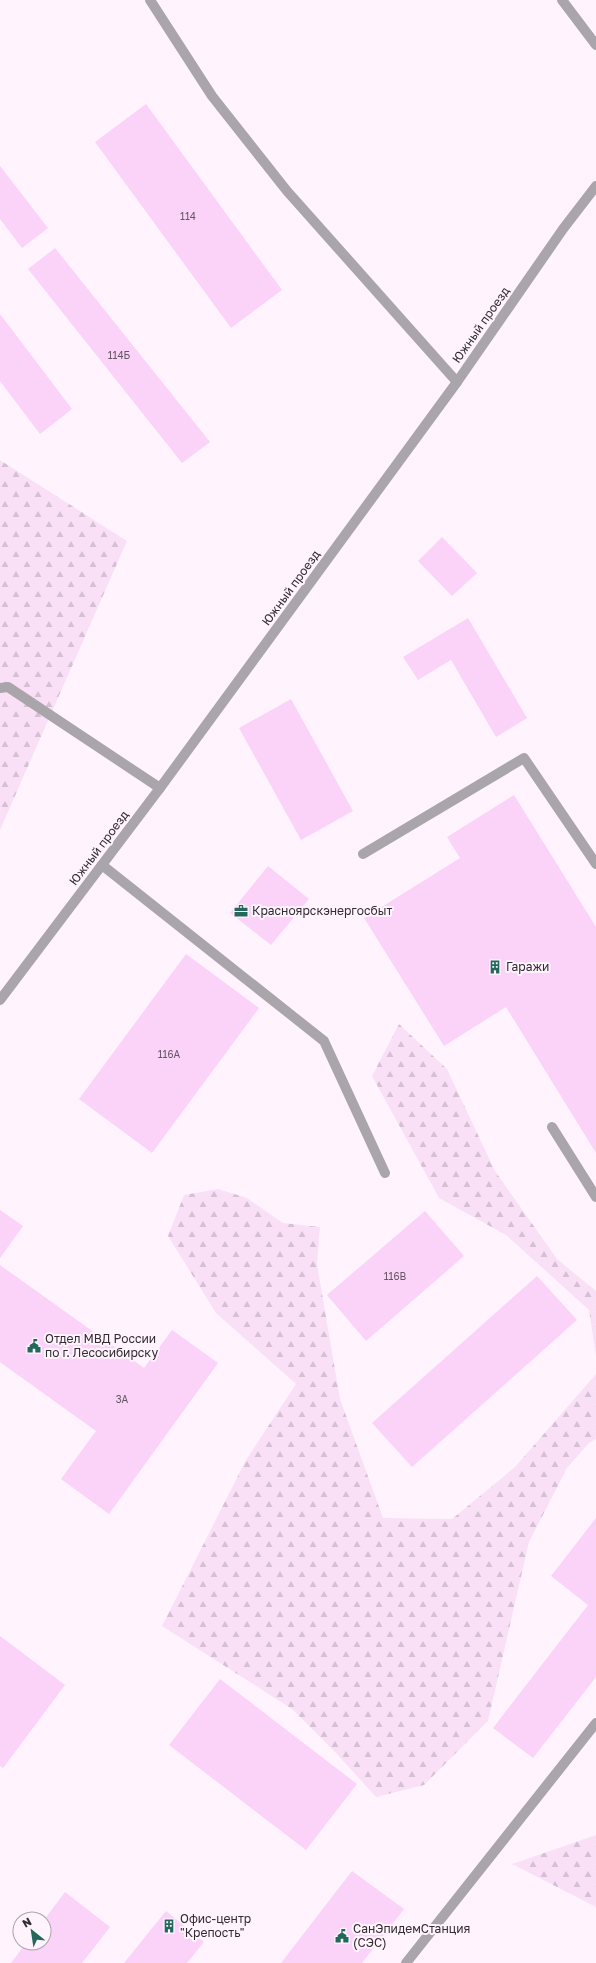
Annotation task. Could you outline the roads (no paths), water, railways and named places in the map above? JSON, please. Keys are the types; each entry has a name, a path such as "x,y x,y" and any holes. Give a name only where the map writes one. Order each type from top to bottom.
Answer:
{"street":[{"path":"150,0 212,96 287,191 457,382"},
{"path":"562,0 596,46"},
{"name":"Южный проезд","path":"2,995 160,788 457,382 564,229 596,186"},
{"path":"0,688 8,687 160,788"},
{"path":"363,854 524,758 596,864"},
{"path":"102,865 324,1041 385,1173"},
{"path":"552,1127 596,1197"},
{"path":"406,1963 596,1723"}],"place":[{"name":"Красноярскэнергосбыт","path":"241,911"},
{"name":"Гаражи","path":"495,967"},
{"name":"Отдел МВД России по г. Лесосибирску","path":"34,1346"},
{"name":"Офис-центр \"Крепость\"","path":"169,1926"},
{"name":"СанЭпидемСтанция (СЭС)","path":"342,1936"}]}
